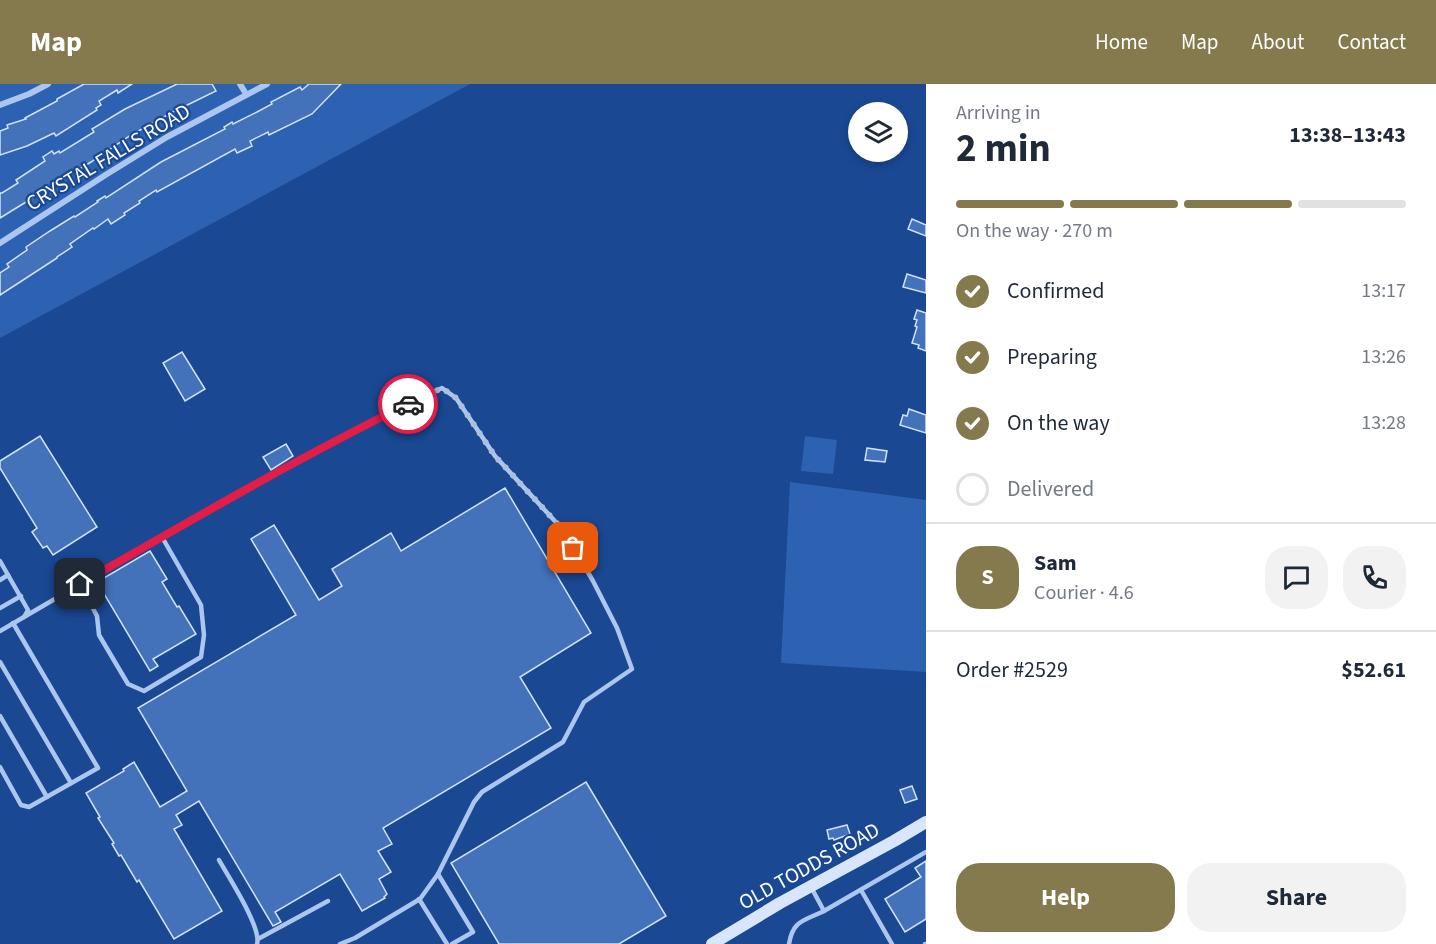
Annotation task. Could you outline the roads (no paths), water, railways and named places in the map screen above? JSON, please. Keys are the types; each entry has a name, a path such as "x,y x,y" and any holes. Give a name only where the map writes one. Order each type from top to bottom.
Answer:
{"main road":[{"name":"OLD TODDS ROAD","path":"712,944 926,822"}],"street":[{"path":"0,105 29,94 46,84"},
{"path":"240,84 246,94"},
{"name":"CRYSTAL FALLS ROAD","path":"0,243 155,145 267,84"}],"lane":[{"path":"0,631 162,537 357,429 442,388 456,398 495,456 564,531 617,627 632,669 584,702 563,742 482,792 474,802 438,874 419,899 355,938 340,944"},
{"path":"80,584 97,616 99,635 128,684 144,691 201,657 204,635 201,605 162,537"},
{"path":"0,561 28,610 24,617"},
{"path":"0,580 8,575"},
{"path":"0,608 21,596"},
{"path":"0,767 21,805 29,807 99,768 14,623"},
{"path":"0,662 71,783"},
{"path":"0,716 47,797"},
{"path":"789,944 791,931 796,925 926,852"},
{"path":"219,860 252,918 257,941 328,901"},
{"path":"438,874 473,932 452,944"},
{"path":"811,887 824,911"},
{"path":"861,890 892,944"},
{"path":"419,899 447,944"},
{"path":"355,938 358,944"}]}
